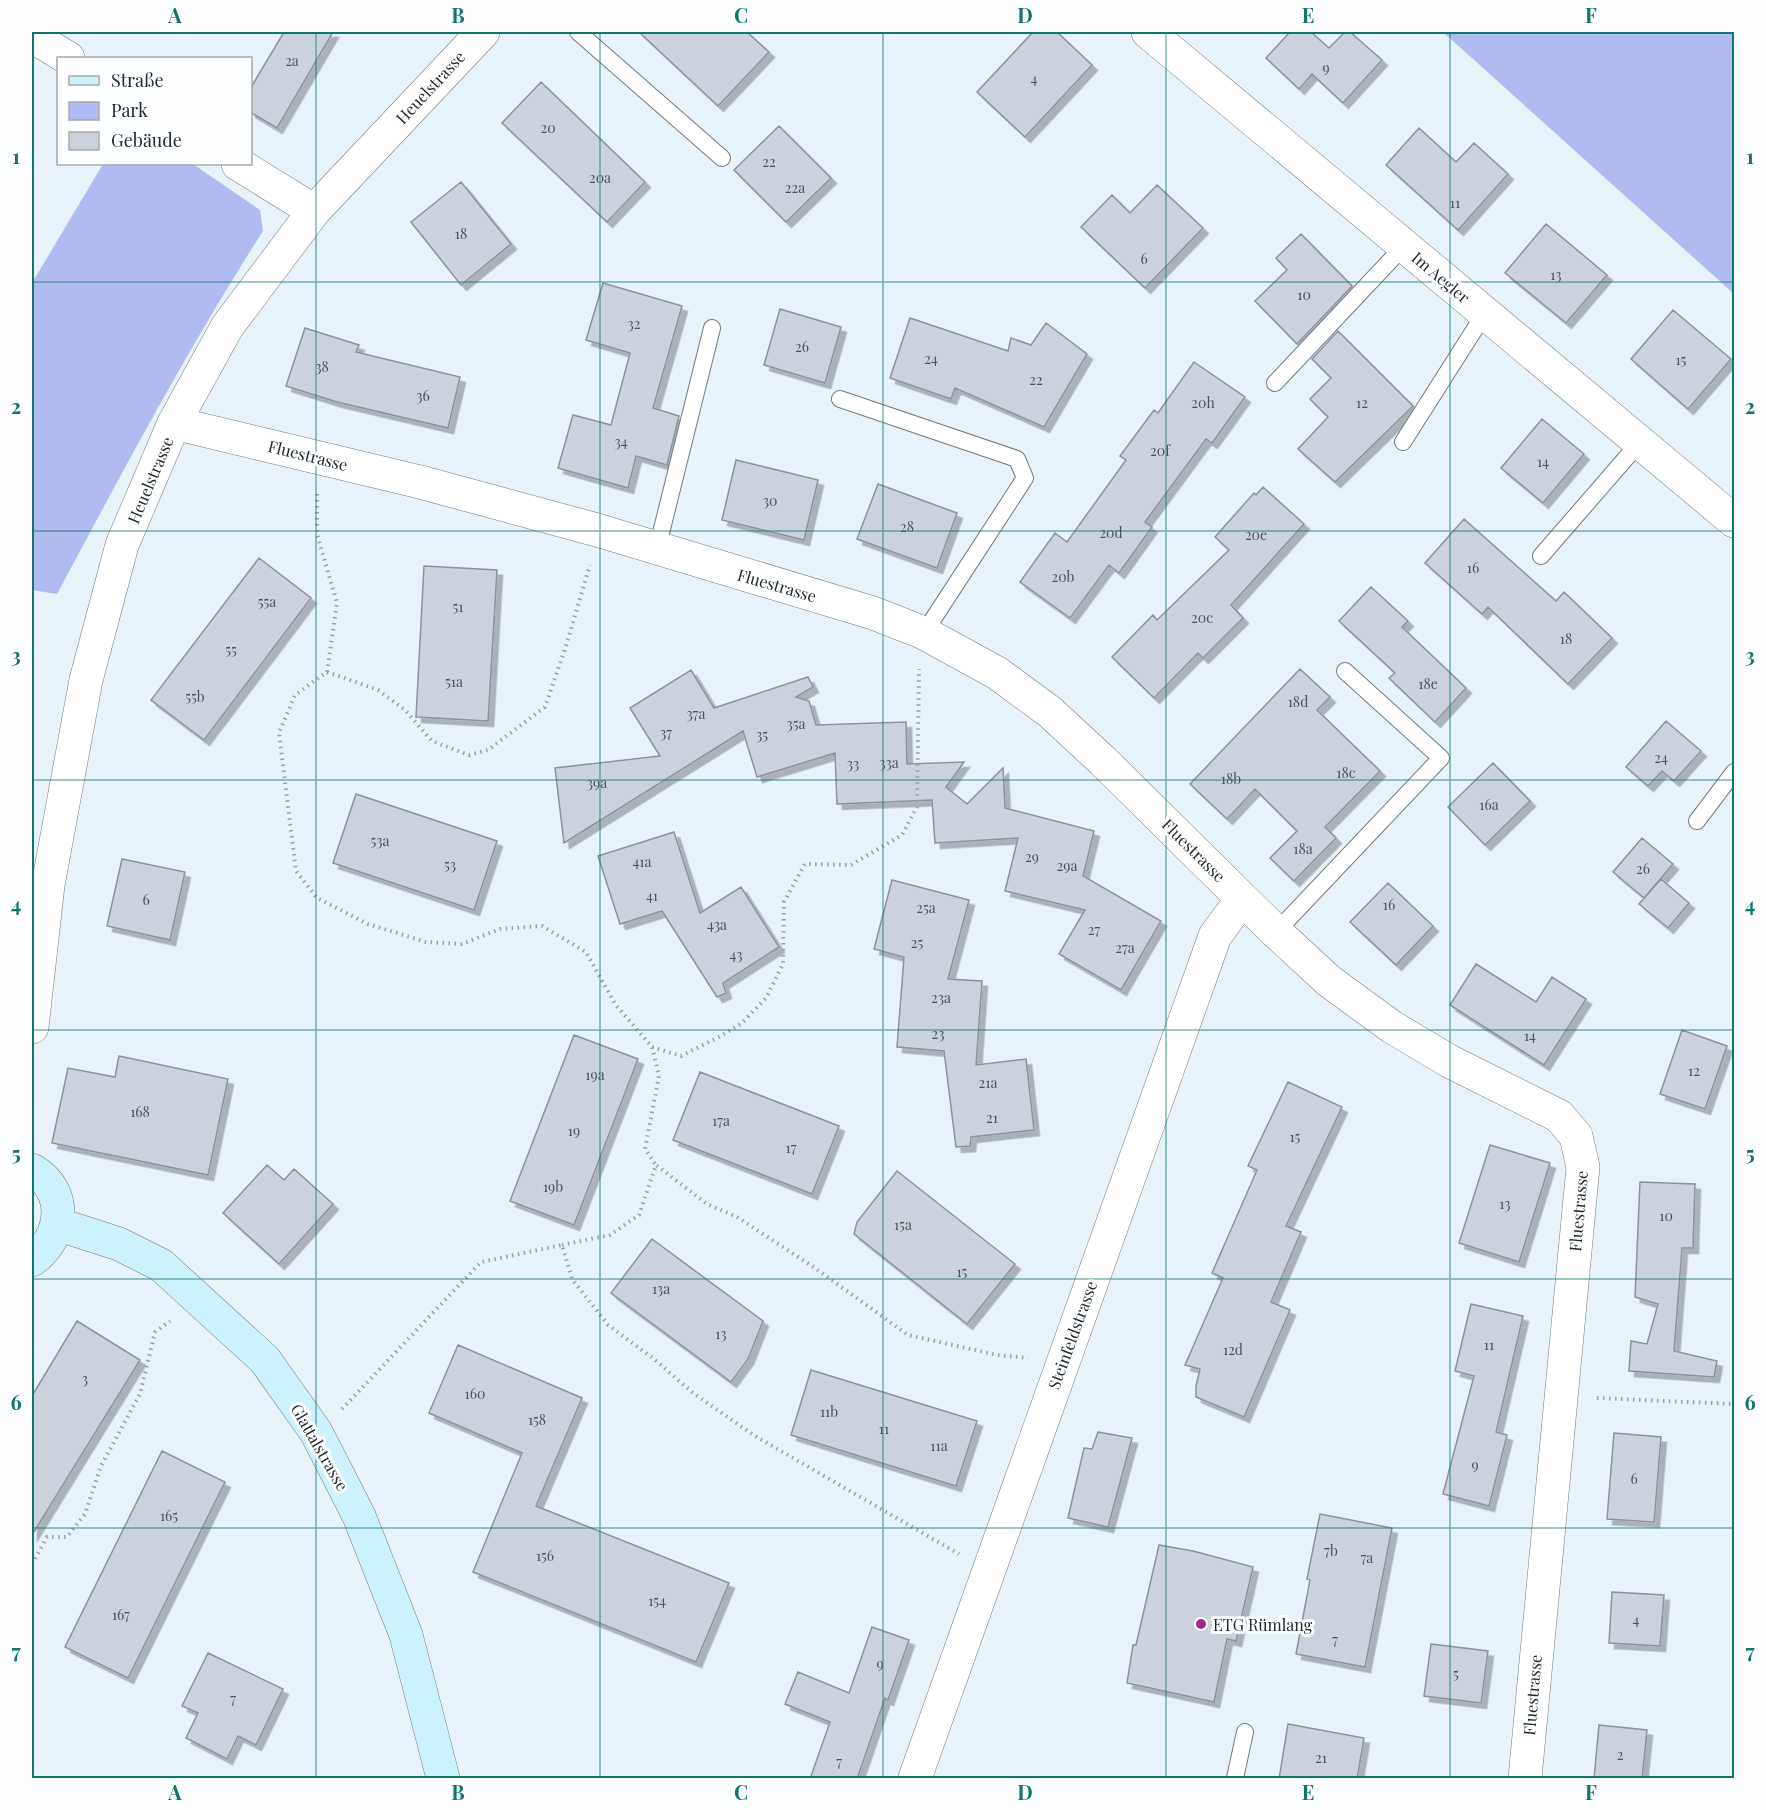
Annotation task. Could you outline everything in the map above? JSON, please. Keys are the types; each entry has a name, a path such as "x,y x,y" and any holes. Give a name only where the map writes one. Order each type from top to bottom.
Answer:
{"street":[{"name":"Heuelstrasse","path":"32,1027 48,885 86,680 122,545 174,423 227,327 314,211 483,32"},
{"name":"Im Aegler","path":"1148,32 1734,521"},
{"path":"32,36 66,57"},
{"path":"240,165 314,211"},
{"name":"Fluestrasse","path":"174,423 420,482 597,530 873,613 924,633 998,673 1050,712 1329,981 1392,1027 1449,1061 1559,1116 1576,1136 1583,1167 1525,1779"},
{"name":"Steinfeldstrasse","path":"915,1779 1215,936 1242,899"},
{"path":"32,1170 49,1184 58,1210 53,1238 45,1249 32,1260"},
{"name":"Glattalstrasse","path":"57,1224 119,1244 162,1265 265,1360 309,1423 359,1516 406,1635 443,1779"}],"lane":[{"path":"578,32 722,158"},
{"path":"1275,384 1404,246"},
{"path":"1403,442 1485,313"},
{"path":"657,549 712,328"},
{"path":"840,399 1017,459 1025,478 924,633"},
{"path":"1541,556 1640,442"},
{"path":"1276,932 1441,758 1345,670"},
{"path":"1697,821 1734,772"},
{"path":"1235,1779 1245,1732"}],"path":[{"path":"320,457 317,534 337,603 327,672 295,695 279,733 297,871 317,898 368,924 426,942 462,944 500,929 542,926 586,952 615,1004 652,1047 659,1076 645,1149 656,1165 707,1204 737,1217 815,1268 908,1335 997,1355 1063,1361"},
{"path":"327,672 378,690 405,710 432,741 468,755 488,750 545,707 588,571 597,530"},
{"path":"652,1047 681,1056 742,1023 766,998 783,964 784,902 805,864 851,865 902,835 916,807 919,661 924,633"},
{"path":"343,1409 481,1262 610,1235 639,1215 656,1165"},
{"path":"562,1245 572,1279 608,1325 654,1359 693,1393 755,1436 988,1572"},
{"path":"32,1564 47,1537 67,1537 85,1514 101,1466 140,1394 155,1332 173,1318"},
{"path":"1561,1396 1734,1404"}],"green space":[{"path":"1443,32 1734,32 1734,294"},
{"path":"102,165 194,165 260,210 263,231 182,365 57,594 32,590 32,283"}],"building":[{"path":"284,32 333,32 277,128 252,113 252,86"},
{"path":"639,32 747,32 769,52 718,106"},
{"path":"1033,32 1057,32 1092,65 1025,137 977,92"},
{"path":"1290,32 1311,32 1329,48 1345,32 1350,32 1382,60 1343,103 1312,74 1299,89 1266,58"},
{"path":"541,82 645,182 607,222 502,123"},
{"path":"779,126 831,178 786,222 734,170"},
{"path":"1419,128 1456,162 1474,143 1508,174 1458,230 1386,165"},
{"path":"461,182 511,244 461,285 411,222"},
{"path":"1157,185 1203,228 1145,288 1081,227 1112,195 1130,213"},
{"path":"1546,224 1607,275 1566,323 1505,273"},
{"path":"1301,234 1352,286 1297,344 1255,301 1287,270 1276,258"},
{"path":"603,283 682,306 653,408 679,416 667,465 636,456 628,488 558,468 573,415 611,425 630,353 586,340"},
{"path":"780,309 841,327 825,383 764,365"},
{"path":"1673,310 1731,359 1688,409 1631,359"},
{"path":"910,318 1008,351 1011,338 1031,345 1046,323 1087,354 1044,427 955,388 951,399 890,378"},
{"path":"305,328 359,345 356,352 460,377 448,428 337,402 286,386"},
{"path":"1338,331 1413,406 1335,482 1298,449 1328,417 1310,399 1331,378 1312,359"},
{"path":"1194,362 1245,397 1212,443 1206,439 1145,522 1152,527 1119,573 1109,565 1070,618 1020,582 1055,533 1067,542 1126,460 1120,456 1154,410 1158,413"},
{"path":"1542,419 1584,454 1543,503 1501,468"},
{"path":"736,460 818,480 804,540 722,520"},
{"path":"878,484 957,513 937,568 857,539"},
{"path":"1263,487 1304,524 1231,605 1243,618 1203,658 1198,653 1154,698 1112,657 1153,615 1157,620 1229,550 1215,537 1254,493 1256,495"},
{"path":"1464,519 1556,601 1564,592 1612,638 1568,684 1488,607 1482,614 1425,563"},
{"path":"259,558 311,598 204,740 151,700"},
{"path":"424,566 497,570 488,721 416,717"},
{"path":"1371,587 1408,621 1402,627 1466,688 1435,722 1389,678 1395,673 1339,621"},
{"path":"1300,669 1330,697 1317,710 1380,771 1325,827 1336,838 1294,881 1270,858 1297,831 1255,789 1227,819 1190,784"},
{"path":"691,670 714,708 808,677 813,687 796,697 809,701 816,725 906,722 907,764 964,762 946,787 967,804 1003,768 1005,808 1094,831 1083,876 1161,921 1121,990 1059,954 1085,910 1005,891 1018,838 935,843 932,800 837,804 835,753 757,777 743,731 564,843 555,768 660,756 630,708"},
{"path":"1666,721 1701,751 1674,781 1662,771 1648,786 1626,767"},
{"path":"1493,763 1530,801 1485,845 1448,807"},
{"path":"356,794 497,841 474,910 333,863"},
{"path":"674,832 700,913 741,887 779,947 723,983 726,993 717,997 662,911 620,924 598,856"},
{"path":"1642,838 1673,864 1644,898 1613,872"},
{"path":"122,859 185,872 170,940 107,926"},
{"path":"1661,879 1689,903 1668,928 1639,904"},
{"path":"892,880 969,900 948,979 982,981 976,1065 1026,1059 1034,1130 971,1137 970,1146 956,1147 944,1051 897,1047 904,957 874,949"},
{"path":"1388,883 1433,926 1396,965 1350,922"},
{"path":"1476,964 1536,1002 1552,977 1586,999 1544,1065 1450,1005"},
{"path":"1682,1030 1727,1046 1705,1109 1660,1094"},
{"path":"574,1035 638,1059 574,1225 510,1201"},
{"path":"119,1056 228,1079 208,1175 52,1143 68,1068 115,1077"},
{"path":"700,1072 839,1126 812,1194 673,1140"},
{"path":"1288,1082 1342,1107 1286,1226 1301,1232 1271,1302 1290,1310 1244,1417 1196,1397 1200,1369 1185,1365 1223,1278 1212,1273 1257,1170 1248,1166"},
{"path":"1490,1145 1550,1163 1519,1262 1459,1243"},
{"path":"267,1165 284,1180 294,1169 333,1204 279,1264 223,1213"},
{"path":"897,1171 1015,1264 967,1324 854,1234 857,1222"},
{"path":"1640,1182 1695,1184 1693,1248 1682,1248 1674,1351 1717,1361 1714,1377 1629,1371 1631,1341 1647,1344 1658,1304 1635,1297"},
{"path":"652,1239 763,1321 748,1359 731,1382 611,1293"},
{"path":"1471,1304 1523,1316 1496,1432 1507,1435 1489,1506 1443,1494 1474,1376 1455,1371"},
{"path":"77,1321 140,1360 32,1535 32,1396"},
{"path":"458,1345 582,1398 536,1506 729,1583 696,1662 473,1572 522,1453 429,1413"},
{"path":"811,1370 977,1421 956,1486 791,1435"},
{"path":"1098,1432 1132,1438 1108,1527 1068,1518 1084,1448 1092,1449"},
{"path":"1614,1433 1661,1437 1654,1522 1607,1519"},
{"path":"162,1451 225,1482 128,1678 65,1647"},
{"path":"1320,1514 1392,1528 1365,1667 1296,1654 1310,1580 1307,1579"},
{"name":"ETG Rümlang","path":"1159,1545 1193,1551 1253,1567 1236,1641 1227,1639 1214,1702 1127,1683 1133,1645 1136,1645"},
{"path":"1612,1592 1664,1595 1660,1646 1609,1643"},
{"path":"872,1627 909,1640 888,1700 885,1698 857,1779 810,1779 830,1722 785,1704 798,1672 849,1693"},
{"path":"1431,1644 1488,1651 1481,1703 1424,1696"},
{"path":"208,1653 283,1689 256,1745 238,1736 227,1759 186,1738 198,1713 182,1706"},
{"path":"1288,1724 1364,1738 1357,1779 1279,1779"},
{"path":"1599,1725 1647,1730 1642,1779 1594,1779"}],"place":[{"name":"ETG Rümlang","path":"1201,1624"}]}
